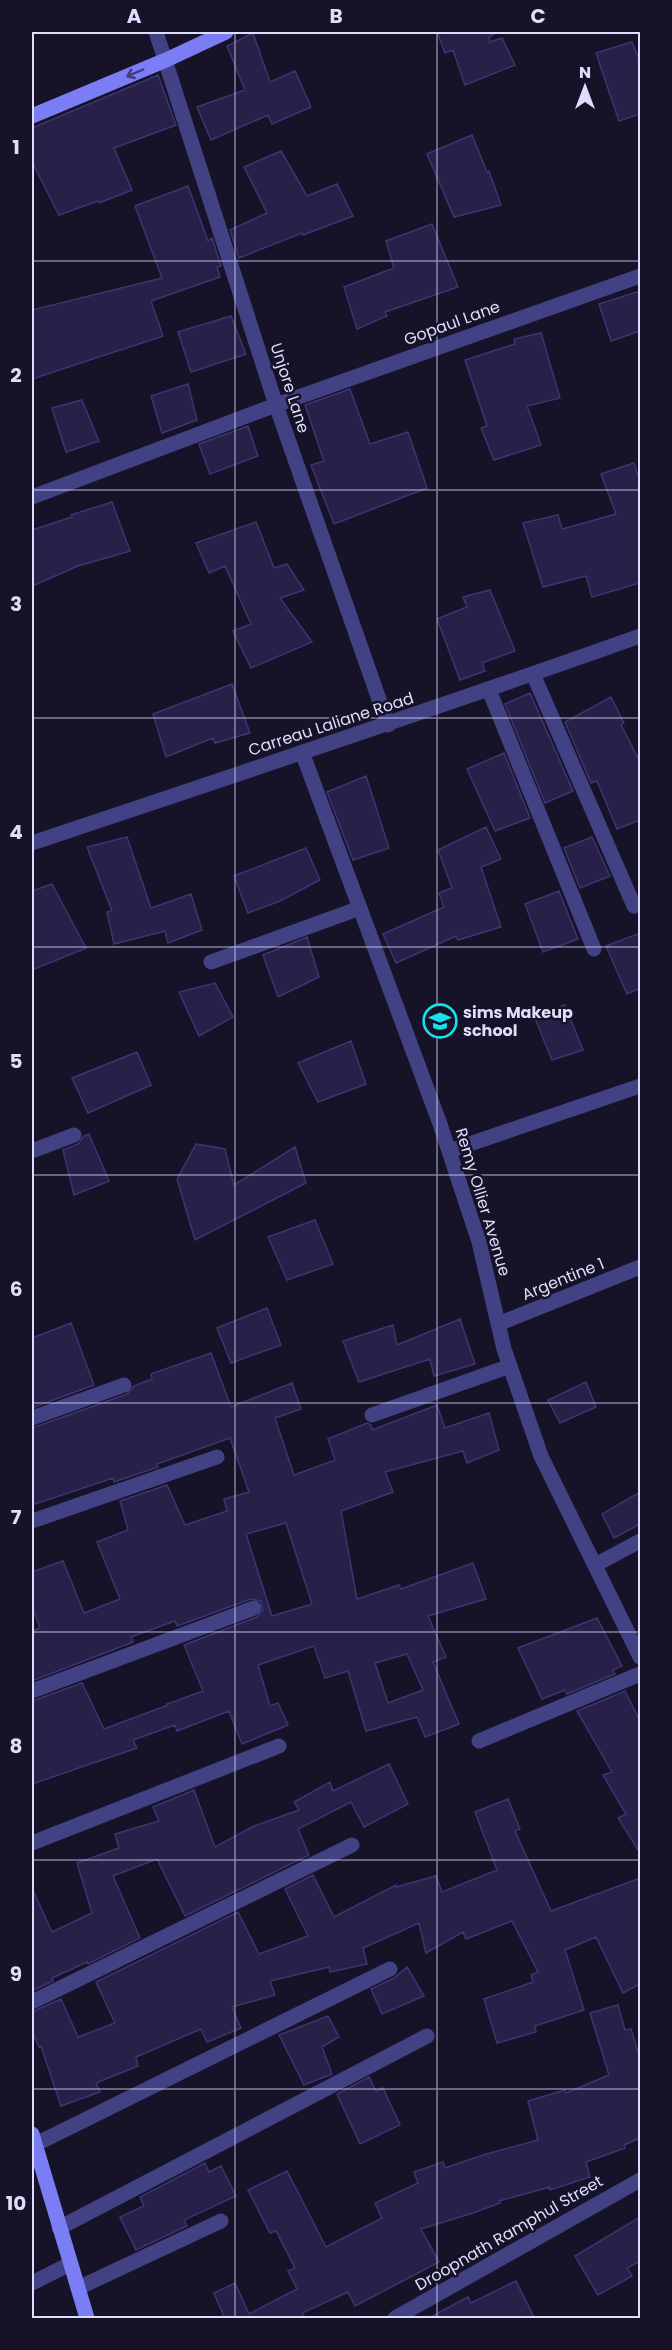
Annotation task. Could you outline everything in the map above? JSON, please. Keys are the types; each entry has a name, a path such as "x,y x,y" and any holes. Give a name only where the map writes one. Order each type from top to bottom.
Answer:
{"main road":[{"path":"32,116 166,60 226,32"},
{"path":"32,2141 87,2319"}],"street":[{"name":"Unjore Lane","path":"156,32 276,405 388,725"},
{"name":"Gopaul Lane","path":"32,497 276,405 640,276"},
{"name":"Carreau Laliane Road","path":"32,843 388,725 640,636"},
{"path":"533,674 634,906"},
{"path":"489,690 594,949"},
{"name":"Remy Ollier Avenue","path":"302,752 449,1151 479,1242 510,1366 541,1456 640,1657"},
{"path":"211,962 360,908"},
{"path":"449,1151 640,1086"},
{"path":"32,1150 74,1135"},
{"name":"Argentine 1","path":"498,1324 640,1267"},
{"path":"372,1415 510,1366"},
{"path":"32,1418 124,1385"},
{"path":"32,1521 217,1457"},
{"path":"595,1565 640,1541"},
{"path":"32,1691 254,1608"},
{"path":"479,1741 640,1674"},
{"path":"32,1843 279,1746"},
{"path":"32,2002 352,1845"},
{"path":"32,2141 390,1968"},
{"path":"59,2228 427,2036"},
{"name":"Droopnath Ramphul Street","path":"395,2319 640,2180"},
{"path":"78,2288 221,2222"},
{"path":"32,2283 70,2264"}],"building":[{"path":"437,32 497,32 489,37 490,42 502,38 515,65 465,85 453,50 445,53"},
{"path":"253,33 270,82 295,71 311,107 272,124 268,115 211,140 197,107 245,90 227,46"},
{"path":"632,42 640,62 640,114 619,121 596,53"},
{"path":"158,75 176,125 114,148 132,190 59,215 32,162 32,128"},
{"path":"472,135 487,172 489,171 501,205 454,217 427,154"},
{"path":"281,151 307,196 337,184 353,216 239,258 230,230 267,213 244,167"},
{"path":"188,186 208,241 212,238 221,266 217,267 220,277 151,301 163,336 32,379 32,310 162,278 135,206"},
{"path":"432,224 458,287 385,312 387,316 357,329 344,287 394,268 386,241"},
{"path":"640,291 640,331 611,341 599,304"},
{"path":"231,316 246,354 191,372 178,332"},
{"path":"541,333 560,398 527,406 541,445 494,460 481,428 487,426 465,360 515,344 514,339"},
{"path":"188,384 197,420 162,433 151,396"},
{"path":"350,389 370,444 408,432 427,488 334,524 311,465 324,461 305,405"},
{"path":"82,400 99,441 66,452 52,408"},
{"path":"248,426 258,456 210,474 199,444"},
{"path":"634,463 640,482 640,583 592,597 586,576 543,587 523,523 558,515 562,529 616,514 601,474"},
{"path":"112,502 130,551 78,566 32,586 32,530"},
{"path":"256,522 274,568 287,564 304,590 280,598 312,642 251,668 233,631 251,624 225,566 209,573 196,543"},
{"path":"490,590 515,651 482,663 485,671 460,680 437,619 467,607 463,597"},
{"path":"232,684 250,733 215,743 213,738 166,757 153,714"},
{"path":"530,693 573,791 545,803 505,704"},
{"path":"611,697 624,723 621,725 640,762 640,820 617,829 597,781 591,783 565,722"},
{"path":"504,753 530,818 495,831 467,769"},
{"path":"366,776 389,848 353,860 327,792"},
{"path":"486,827 501,859 481,867 501,927 458,940 456,936 396,963 383,934 444,907 439,893 452,888 438,850"},
{"path":"127,837 151,908 191,894 202,930 168,943 165,931 114,944 107,912 112,911 87,847"},
{"path":"592,837 610,876 580,888 564,848"},
{"path":"306,848 320,880 280,901 248,913 234,876"},
{"path":"52,884 86,948 32,970 32,891"},
{"path":"559,891 578,939 543,952 525,904"},
{"path":"640,933 640,988 627,994 606,946"},
{"path":"307,937 319,977 278,997 263,955"},
{"path":"215,983 233,1017 199,1036 179,992"},
{"path":"565,1005 583,1050 552,1060 534,1016"},
{"path":"351,1041 366,1084 318,1102 298,1063"},
{"path":"137,1052 151,1085 88,1113 72,1078"},
{"path":"89,1134 109,1181 74,1195 63,1150 78,1144 84,1136"},
{"path":"196,1144 225,1149 234,1185 295,1147 306,1183 195,1240 177,1179"},
{"path":"315,1220 333,1264 287,1280 268,1237"},
{"path":"267,1308 281,1345 231,1363 217,1328"},
{"path":"460,1319 475,1364 434,1376 430,1359 359,1382 343,1341 393,1325 397,1345"},
{"path":"71,1323 94,1385 32,1408 32,1338"},
{"path":"211,1353 231,1407 292,1383 301,1409 275,1418 294,1475 335,1460 328,1439 367,1423 371,1425 372,1430 437,1405 445,1428 489,1413 499,1450 467,1463 463,1451 385,1472 393,1492 341,1511 357,1599 399,1585 401,1589 473,1563 486,1599 428,1616 446,1657 433,1662 459,1724 425,1737 417,1717 366,1731 348,1671 325,1678 314,1646 258,1665 270,1706 278,1703 288,1725 242,1744 229,1711 177,1731 175,1725 133,1740 137,1748 32,1784 32,1701 82,1683 104,1729 168,1705 203,1691 184,1645 257,1617 263,1610 261,1601 251,1599 177,1626 175,1621 131,1637 133,1642 32,1681 32,1631 40,1628 32,1606 32,1572 63,1561 84,1613 120,1599 97,1542 128,1530 120,1501 167,1485 185,1525 227,1511 224,1499 249,1492 230,1438 114,1482 113,1478 32,1505 32,1428 127,1394 134,1386 152,1379 151,1374","holes":["286,1523 312,1604 272,1616 246,1534","407,1654 423,1690 388,1703 375,1663"]},
{"path":"586,1382 596,1407 560,1423 548,1400"},
{"path":"640,1492 640,1524 614,1538 602,1514"},
{"path":"597,1618 622,1666 613,1670 615,1674 567,1694 565,1690 542,1699 518,1648"},
{"path":"625,1691 640,1721 640,1853 618,1818 626,1814 603,1775 612,1772 577,1711"},
{"path":"389,1764 408,1804 364,1827 351,1802 298,1829 309,1855 185,1916 157,1859 113,1876 140,1938 88,1964 87,1962 52,1978 53,1981 32,1991 32,1888 52,1932 92,1913 77,1863 119,1848 115,1834 159,1821 153,1807 194,1790 215,1847 254,1826 299,1810 294,1802 330,1782 333,1791"},
{"path":"508,1799 520,1829 515,1831 551,1911 640,1878 640,1984 623,1993 596,1937 565,1950 584,2010 535,2026 536,2032 497,2043 484,1999 533,1982 531,1975 538,1972 512,1921 466,1939 463,1932 426,1953 419,1923 363,1948 367,1964 330,1972 329,1967 270,1981 275,1995 232,2007 241,2028 207,2042 201,2029 136,2057 138,2066 96,2083 100,2092 61,2106 41,2046 39,2047 32,2031 32,2012 61,1999 78,2037 115,2023 96,1982 238,1912 259,1954 308,1936 285,1889 313,1875 334,1917 396,1885 396,1887 436,1876 442,1892 497,1870 475,1812"},
{"path":"407,1967 424,1996 382,2014 371,1989 394,1978"},
{"path":"618,2005 625,2030 631,2029 640,2059 640,2138 624,2145 625,2148 586,2162 590,2177 550,2190 550,2187 499,2201 500,2203 473,2213 421,2229 439,2262 355,2306 348,2292 302,2313 305,2319 225,2319 214,2293 235,2283 249,2314 297,2289 288,2271 295,2268 276,2231 270,2233 248,2190 287,2171 326,2247 382,2218 375,2203 418,2183 414,2172 443,2162 445,2168 538,2140 528,2101 565,2090 566,2093 609,2075 590,2013"},
{"path":"328,2016 339,2037 322,2047 332,2074 304,2085 279,2035"},
{"path":"369,2077 376,2091 383,2088 400,2125 360,2144 337,2094"},
{"path":"205,2163 209,2172 221,2166 236,2196 184,2220 187,2226 136,2250 120,2217 144,2206 140,2197"},
{"path":"640,2217 640,2261 627,2268 632,2276 598,2295 575,2256"},
{"path":"516,2281 535,2319 427,2319 468,2297 471,2303"}],"place":[{"name":"sims Makeup school","path":"440,1021"}]}
